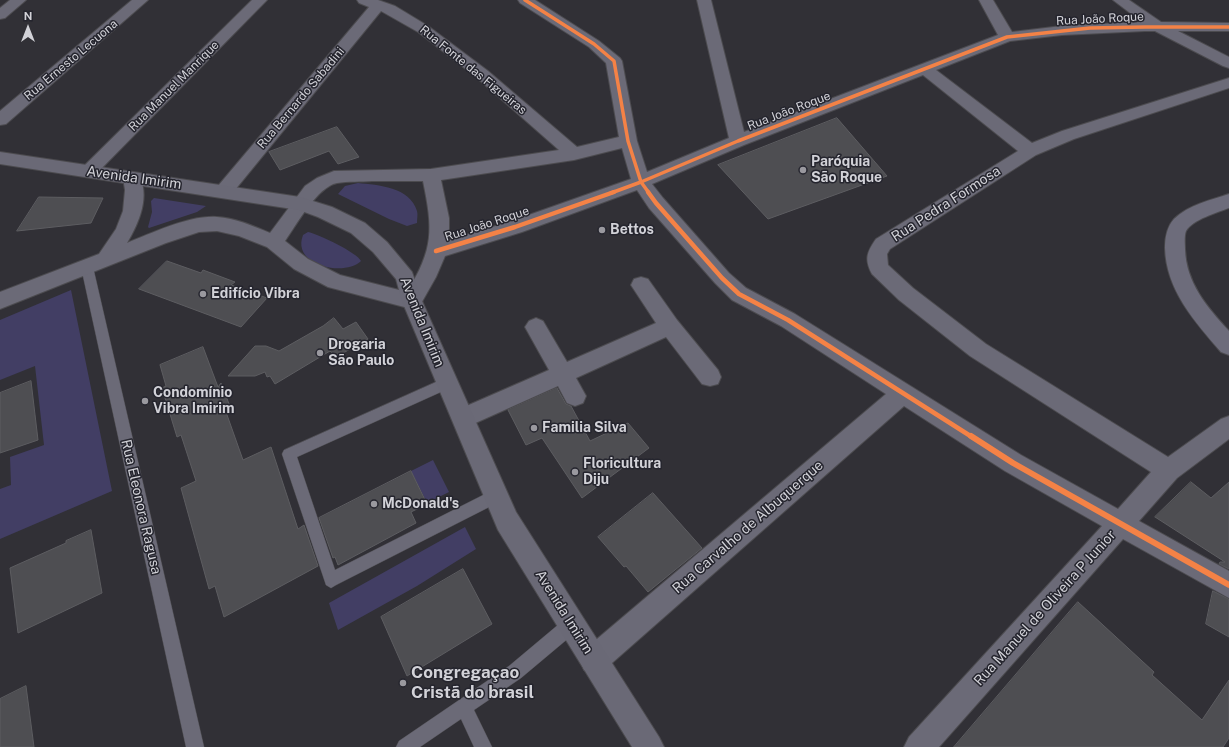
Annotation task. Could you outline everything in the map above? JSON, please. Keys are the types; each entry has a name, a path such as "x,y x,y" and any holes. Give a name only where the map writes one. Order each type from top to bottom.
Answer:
{"main road":[{"name":"Avenida Imirim","path":"0,158 224,191 300,204 325,212 358,228 380,247 405,277 412,301 507,520 571,625 649,747"}],"street":[{"path":"0,15 19,0"},
{"name":"Rua Ernesto Lecuona","path":"0,120 141,0"},
{"name":"Rua Manuel Manrique","path":"89,171 260,0"},
{"path":"524,0 594,44 614,61 628,141 642,182 656,202 722,278 739,294 788,320 902,394 1013,463 1229,585"},
{"path":"704,0 738,141"},
{"path":"986,0 1007,37"},
{"path":"1120,0 1157,26 1229,63"},
{"name":"Rua Fonte das Figueiras","path":"371,2 401,14 423,29 482,74 574,154"},
{"name":"Rua Bernardo Sabadini","path":"224,191 371,2"},
{"name":"Rua João Roque","path":"436,251 515,227 642,182 738,141 926,70 1007,37 1037,32 1074,29 1157,26 1229,27"},
{"path":"926,70 1030,151"},
{"name":"Rua Pedra Formosa","path":"1169,470 978,350 906,294 879,269 877,253 883,244 1030,151 1068,135 1229,83"},
{"path":"274,242 300,204 316,186 334,177 372,175 431,175 574,154 628,141"},
{"path":"0,301 181,230 209,224 217,224 243,230 274,242 301,264 335,281 412,301 428,276 440,233 431,175"},
{"path":"106,259 128,227 132,213 135,189 132,178"},
{"path":"1229,201 1198,213 1179,226 1175,237 1174,254 1178,272 1187,294 1205,319 1229,346"},
{"path":"641,285 670,326 710,377"},
{"path":"463,418 670,326"},
{"path":"536,327 574,396"},
{"name":"Rua Carvalho de Albuquerque","path":"594,660 902,394"},
{"name":"Rua Manuel de Oliveira P Junior","path":"919,747 1121,525 1169,470 1229,426"}],"lane":[{"name":"Rua Eleonora Ragusa","path":"87,267 195,747"},
{"path":"447,383 289,454 331,580 496,496"},
{"path":"405,747 515,672 571,625"},
{"path":"464,708 483,747"}],"shaded area":[{"path":"358,183 384,186 401,192 413,203 417,211 417,223 407,226 389,219 338,194 345,186"},
{"path":"154,198 206,206 197,212 149,228 152,212 151,201"},
{"path":"308,232 346,249 353,253 361,261 353,266 332,268 322,266 312,261 305,254 301,246 303,235"},
{"path":"71,290 112,491 0,539 0,489 11,485 10,457 44,445 35,366 0,380 0,320"},
{"path":"433,460 449,492 427,503 411,471"},
{"path":"465,527 476,549 417,586 338,630 329,603"}],"building":[{"name":"Paróquia São Roque","path":"837,118 887,176 768,219 718,165"},
{"path":"337,127 359,157 338,164 329,151 280,170 269,152"},
{"path":"39,197 103,198 91,223 17,231"},
{"name":"Edifício Vibra","path":"167,261 201,273 203,270 235,282 231,285 267,298 241,327 139,289"},
{"path":"334,318 343,329 356,322 368,339 336,357 330,351 275,384 270,376 267,377 265,372 255,376 228,376 255,346 266,346 279,351 323,326"},
{"path":"203,347 218,387 221,383 231,409 226,412 243,460 271,447 298,529 304,525 318,566 224,617 215,586 209,589 181,488 196,481 181,435 177,437 162,388 166,386 160,365"},
{"path":"31,381 38,440 0,453 0,393"},
{"path":"557,388 566,404 571,406 590,441 628,423 649,448 582,498 542,438 526,445 508,410"},
{"path":"411,471 427,504 411,512 416,523 338,565 335,557 333,558 319,518"},
{"path":"1191,482 1211,498 1229,482 1229,569 1219,564 1220,562 1225,562 1155,517"},
{"path":"653,493 702,548 648,592 626,566 624,567 598,537"},
{"path":"91,530 102,593 18,633 10,568"},
{"path":"463,569 492,624 407,676 381,617"},
{"path":"1213,591 1229,599 1229,637 1206,624"},
{"path":"1078,602 1154,672 1152,675 1202,720 1229,680 1229,738 1223,747 954,747"},
{"path":"26,686 34,747 0,747 0,699"}],"cycle path":[{"path":"525,0 594,44 614,61 628,141 641,182 656,203 722,278 739,294 788,320 1013,463 1229,585"},
{"path":"436,251 515,227 641,182 738,141 1007,37 1090,28 1229,27"}],"place":[{"name":"Paróquia São Roque","path":"803,170"},
{"name":"Bettos","path":"602,230"},
{"name":"Edifício Vibra","path":"203,294"},
{"name":"Drogaria São Paulo","path":"320,353"},
{"name":"Condomínio Vibra Imirim","path":"145,401"},
{"name":"Familia Silva","path":"534,428"},
{"name":"Floricultura Diju","path":"575,472"},
{"name":"McDonald's","path":"374,504"},
{"name":"Congregaçao Cristã do brasil","path":"403,683"}]}
